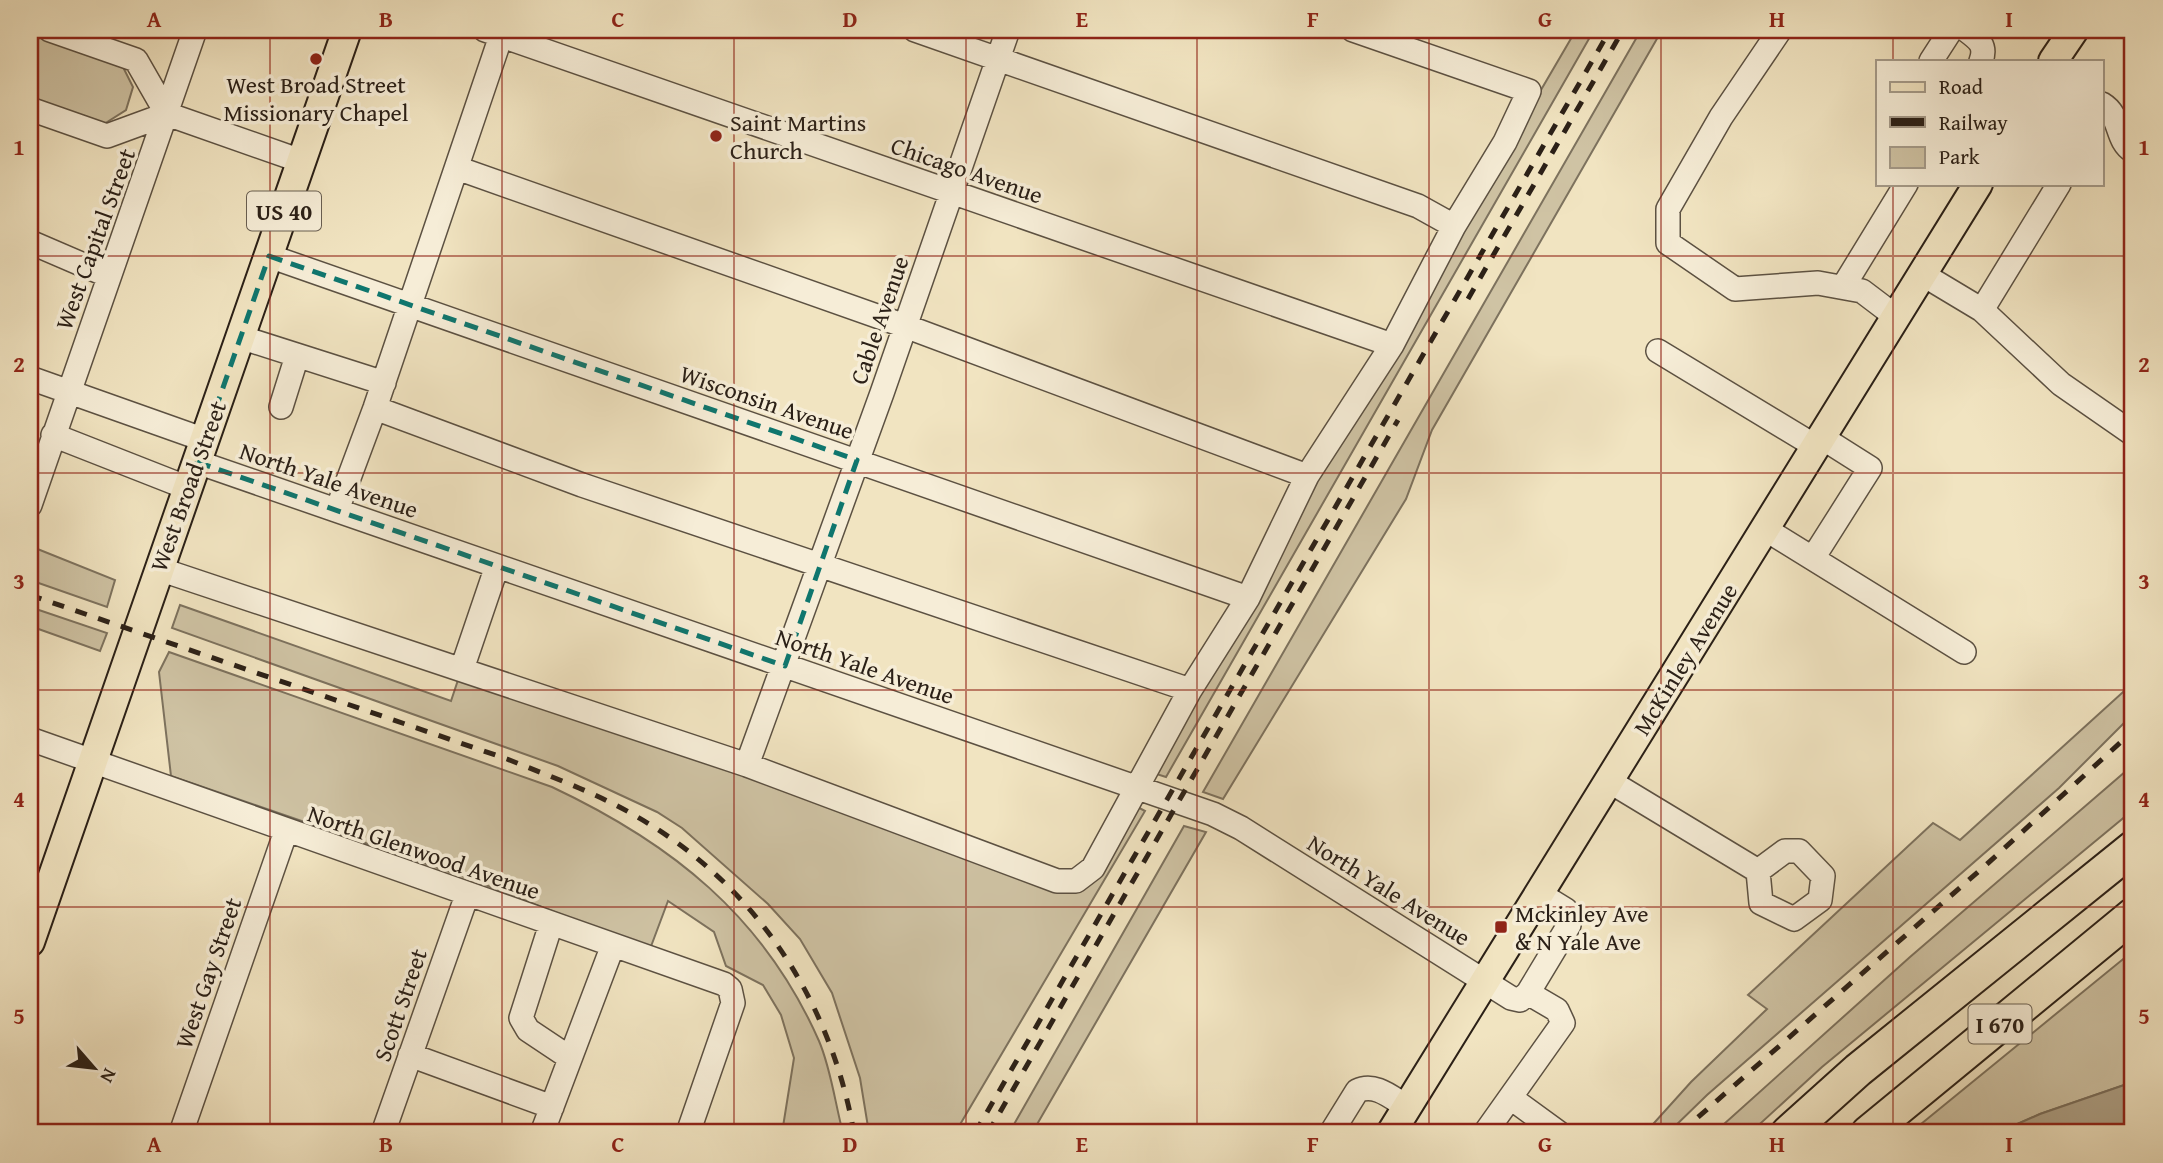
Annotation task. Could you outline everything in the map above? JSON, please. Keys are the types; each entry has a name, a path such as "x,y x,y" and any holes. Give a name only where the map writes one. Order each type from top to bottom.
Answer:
{"highway":[{"name":"I 670","path":"1788,1133 1858,1070 2133,848"},
{"name":"I 670","path":"1868,1133 2133,915"}],"main road":[{"name":"West Broad Street","path":"30,942 347,30"},
{"path":"2054,60 2074,30"},
{"name":"McKinley Avenue","path":"1391,1133 1977,186"}],"street":[{"path":"50,30 136,60 167,114"},
{"name":"West Capital Street","path":"30,505 195,30"},
{"path":"915,30 1418,206 1454,226"},
{"name":"Cable Avenue","path":"747,765 785,666 1008,30"},
{"path":"159,569 747,765 1057,881 1076,881 1093,868 1190,690 1248,598 1307,476 1392,345 1454,226 1505,142 1529,91 1353,30"},
{"path":"1780,30 1721,117 1668,209 1668,243 1735,289 1818,283 1862,291 1895,316"},
{"path":"1932,60 1951,30"},
{"path":"1966,30 1981,41 1984,52 1981,60"},
{"path":"337,510 384,383 457,169 496,32"},
{"name":"Chicago Avenue","path":"496,32 1392,345"},
{"path":"2104,105 2113,111 2125,146 2133,151"},
{"path":"30,110 107,136 167,114 301,161"},
{"path":"457,169 905,326 1307,476"},
{"path":"1843,288 1905,186"},
{"path":"1982,310 2058,186"},
{"path":"30,242 109,276"},
{"name":"Wisconsin Avenue","path":"269,256 1248,598"},
{"path":"1922,274 1982,310 2061,384 2133,433"},
{"path":"240,337 384,383"},
{"path":"1658,351 1818,442 1870,468 1812,558"},
{"path":"281,407 297,356"},
{"path":"30,378 68,391 197,463"},
{"path":"375,408 582,485 1190,690"},
{"path":"53,435 197,463"},
{"name":"North Yale Avenue","path":"197,463 1213,814 1241,828 1511,998 1520,1000 1528,993"},
{"path":"1765,529 1964,652"},
{"path":"462,669 498,566"},
{"name":"North Glenwood Avenue","path":"30,740 724,984 733,997 688,1133"},
{"path":"1609,780 1758,871"},
{"name":"West Gay Street","path":"181,1133 286,831"},
{"path":"1485,1133 1563,1023 1557,1010 1528,993 1570,918 1566,910 1540,894"},
{"name":"Scott Street","path":"383,1133 467,895"},
{"path":"551,924 521,1018 528,1030 570,1058"},
{"path":"542,1133 613,945"},
{"path":"410,1055 552,1107"},
{"path":"1331,1133 1357,1091 1364,1088 1376,1089 1407,1107"},
{"path":"1511,1098 1559,1133"}],"highlighted area":[{"path":"269,256 857,460 785,666 197,462"}],"green space":[{"path":"30,30 122,65 133,87 126,110 104,124 30,102"},
{"path":"1576,30 1594,30 1166,777 1150,772 1329,453"},
{"path":"1641,30 1662,30 1432,430 1406,499 1223,799 1203,792"},
{"path":"30,546 115,580 107,607 30,580"},
{"path":"180,605 451,701 459,677 1072,887 1132,804 1145,811 955,1133 869,1133 860,1078 832,993 800,939 768,904 682,828 657,812 558,766 172,628"},
{"path":"30,607 107,633 100,651 30,626"},
{"path":"169,652 552,787 636,833 674,859 710,888 742,920 771,956 797,996 823,1052 843,1133 782,1133 794,1058 781,1015 763,985 726,966 714,932 668,901 650,949 470,879 171,776 159,672"},
{"path":"2133,683 2133,714 2059,788 1707,1095 1668,1133 1645,1133 1691,1082 1767,1009 1748,995 1933,823 1960,840"},
{"path":"2133,765 2133,810 1822,1067 1750,1133 1714,1133 1910,957"},
{"path":"1184,826 1206,832 1032,1133 1009,1133"},
{"path":"2133,951 2133,1082 2040,1114 1997,1133 1910,1133"}],"shaded area":[{"path":"2133,1082 2133,1133 1997,1133 2040,1114"}],"railway":[{"path":"975,1133 1610,30"},
{"path":"1468,299 1623,30"},
{"path":"988,1133 1398,420"},
{"path":"30,595 507,759 603,799 677,843 716,874 750,910 780,949 805,991 826,1036 843,1083 854,1133"},
{"path":"1680,1133 1987,864 2133,731"}],"place":[{"name":"West Broad Street Missionary Chapel","path":"316,59"},
{"name":"Saint Martins Church","path":"716,136"},
{"name":"Mckinley Ave & N Yale Ave","path":"1501,927"}]}
